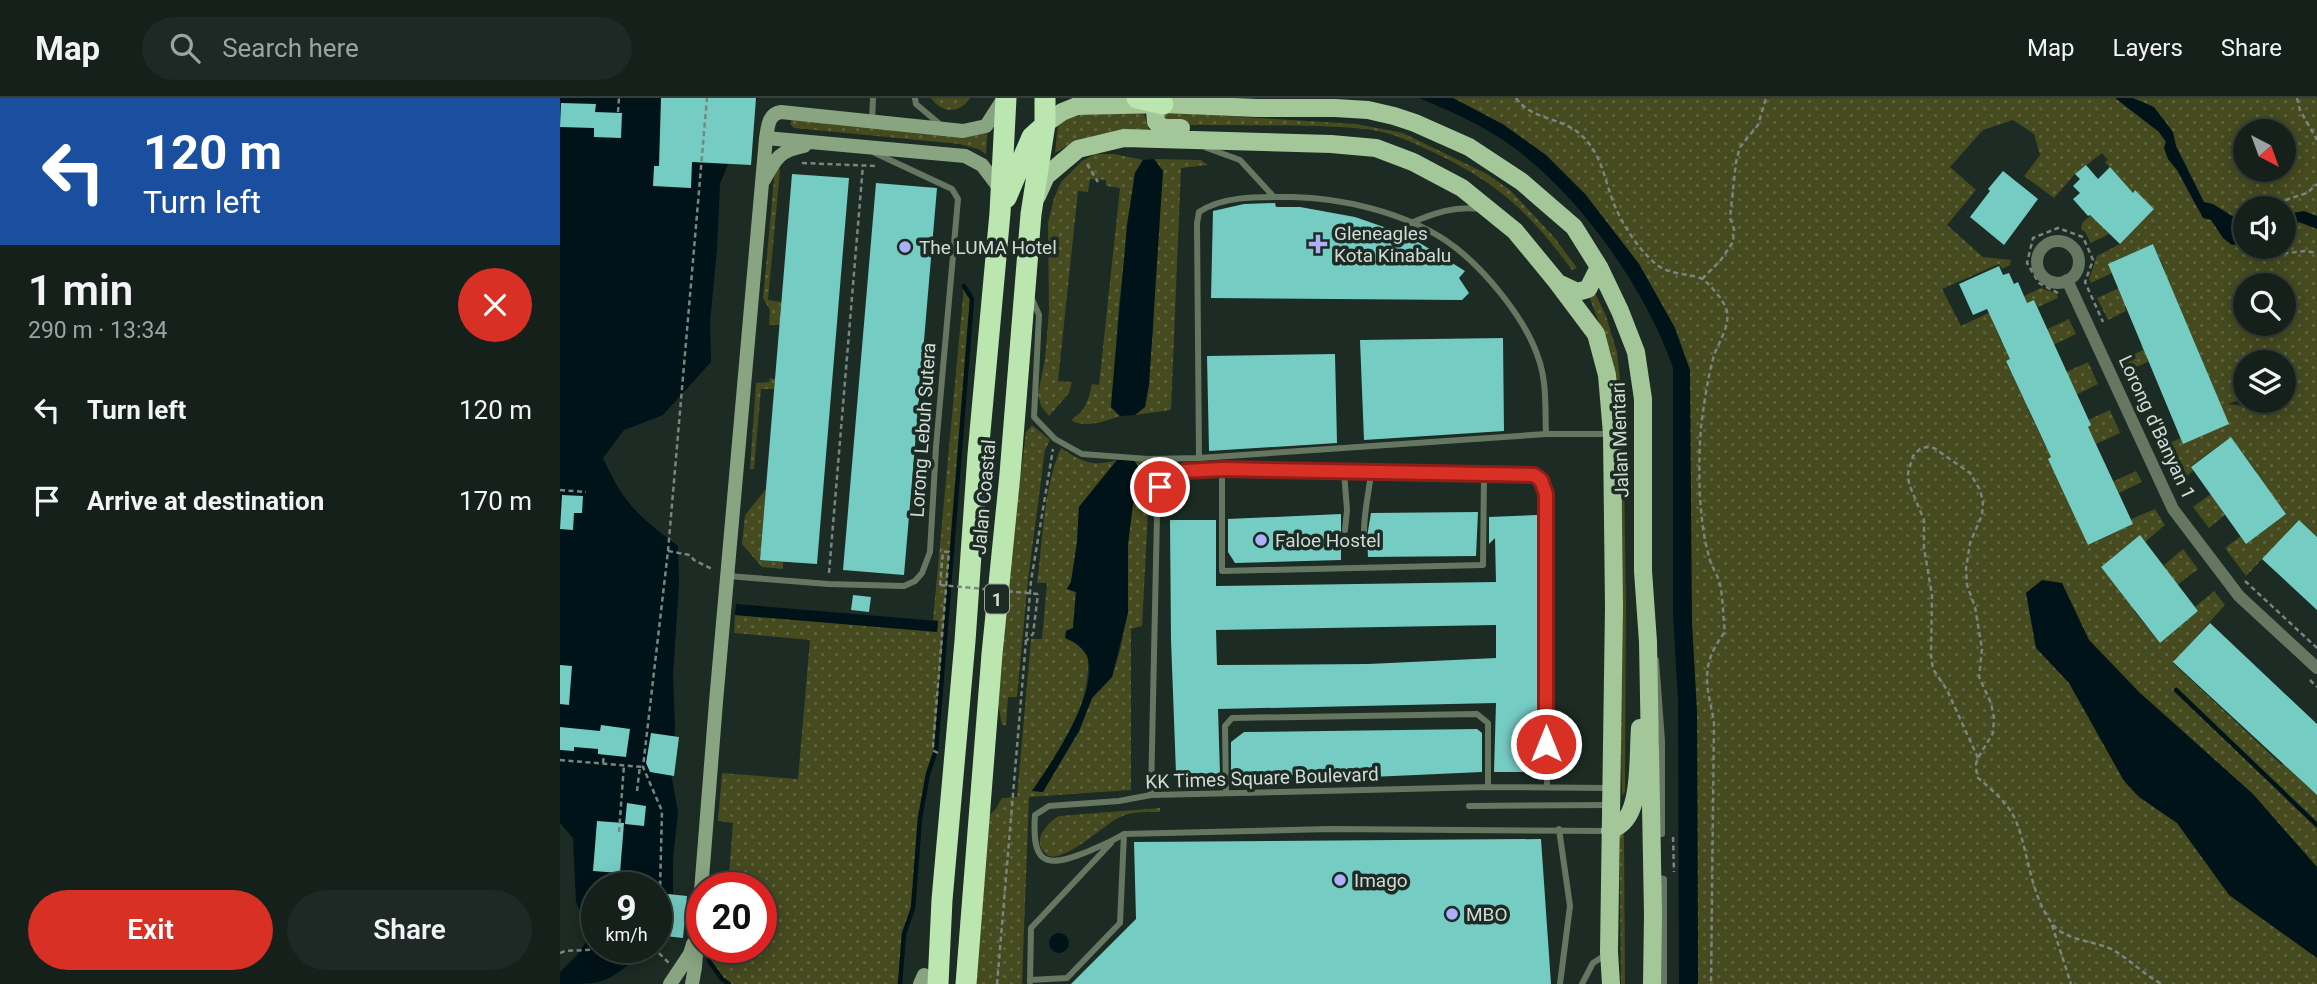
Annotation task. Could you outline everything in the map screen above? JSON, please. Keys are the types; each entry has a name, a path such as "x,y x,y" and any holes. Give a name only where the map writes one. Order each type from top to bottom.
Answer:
{"highway":[{"name":"Jalan Coastal","path":"926,982 928,942 942,900 964,654 978,454 1000,213 1005,98"},
{"name":"Jalan Coastal","path":"966,984 1031,214 1045,124 1045,98"},
{"path":"1137,98 1163,104"},
{"path":"1000,213 1032,137 1045,124"}],"main road":[{"name":"Jalan Mentari","path":"1045,124 1062,112 1077,106 1163,104 1368,110 1415,123 1469,148 1530,188 1574,227 1599,267 1636,352 1643,399 1643,571 1648,642 1653,876 1652,984"},
{"path":"1163,104 1155,110 1156,122 1163,128 1220,128 1285,143"},
{"name":"Jalan Mentari","path":"1031,214 1046,176 1078,149 1124,138 1376,148 1413,162 1462,188 1516,231 1557,282 1596,334 1606,375 1612,434 1614,607 1609,952 1611,984"},
{"path":"1557,282 1569,290 1581,292 1590,287 1599,267"},
{"path":"1610,831 1626,820 1636,793 1640,661 1648,642"}],"street":[{"path":"702,872 766,138 770,119 776,113 963,131 986,126 1005,98"},
{"path":"766,138 965,156 982,165 1001,190"},
{"path":"763,181 775,160 785,151 816,143"},
{"name":"Lorong d'Banyan 1","path":"2067,280 2173,509 2239,596 2317,668"},
{"path":"670,984 686,960"},
{"path":"692,984 695,963"},
{"path":"695,967 705,984"}],"lane":[{"path":"872,122 873,98"},
{"path":"915,98 916,104 925,113 948,130"},
{"path":"1176,139 1240,160 1273,197"},
{"name":"Lorong Lebuh Sutera","path":"728,574 828,584 904,586 915,582 922,573 930,552 936,447 958,199 952,189 863,148"},
{"path":"1199,458 1196,223 1199,212 1212,204 1273,197 1324,198 1361,206 1411,223 1446,241 1497,288 1515,313 1540,360 1546,434"},
{"path":"1411,223 1463,207 1492,211"},
{"path":"1026,284 1039,315 1034,416 1043,429 1055,439 1082,454 1148,459 1199,458 1546,434 1612,434"},
{"path":"1222,469 1222,571 1483,565 1484,475"},
{"path":"1151,795 1157,516 1160,487 1185,471 1222,469 1534,475 1541,480 1546,494 1547,787"},
{"path":"1344,472 1347,510 1345,530"},
{"path":"1364,532 1364,510 1368,502 1371,472"},
{"path":"1643,571 1659,674 1662,741 1662,834 1654,834"},
{"path":"1226,793 1225,726 1232,718 1477,714 1488,723 1488,787"},
{"name":"KK Times Square Boulevard","path":"1610,831 1331,829 1124,834 1065,860 1052,862 1044,858 1034,839 1035,816 1049,806 1119,801 1151,795 1547,787 1612,797"},
{"path":"1469,806 1612,797"},
{"path":"1559,829 1570,906 1560,984"},
{"name":"KK Times Square Boulevard","path":"1112,841 1031,928 1030,982 1066,978 1120,923 1124,834"},
{"path":"1653,876 1664,879 1664,984"},
{"path":"1582,984 1593,963 1609,952"}],"path":[{"path":"618,112 619,98"},
{"path":"637,790 668,551 707,98"},
{"path":"1516,98 1522,106 1535,114 1558,121 1579,133 1600,159 1614,204 1627,229 1643,250 1659,266 1680,275 1702,279 1716,294 1726,312 1722,338 1713,359 1701,425 1699,466 1702,518 1710,560 1720,582 1725,632 1714,646 1708,661 1705,682 1714,721 1711,984"},
{"path":"1702,279 1720,261 1733,242 1734,229 1730,218 1736,162 1740,147 1758,125 1766,98"},
{"path":"2297,98 2300,110 2317,140"},
{"path":"1084,158 1098,182"},
{"path":"802,163 880,166"},
{"path":"828,584 863,165"},
{"path":"2296,197 2307,193 2317,184"},
{"path":"2296,252 2317,253"},
{"path":"998,984 1031,581 1055,439"},
{"path":"1978,758 1947,690 1933,668 1932,595 1924,548 1924,520 1909,484 1908,474 1913,456 1926,447 1934,448 1970,473 1980,490 1983,515 1970,543 1966,569 1967,585 1975,607 1982,649 1979,677 1991,703 1994,718 1993,733 1976,764 1977,777 2001,798 2016,821 2033,884 2052,925 2071,984"},
{"path":"560,490 586,492"},
{"path":"668,551 690,555 705,567 728,574"},
{"path":"934,751 949,552 943,551 940,585 1038,594 1033,634 1026,642"},
{"path":"603,763 604,754"},
{"path":"560,760 641,767"},
{"path":"619,832 624,765"},
{"path":"641,767 662,811 660,872"},
{"path":"1013,803 1019,803"},
{"path":"2052,925 2079,939 2111,949 2162,984"},
{"path":"560,953 581,950"}],"green space":[{"path":"931,98 970,98 961,107 951,110 940,107"},
{"path":"1453,98 2317,98 2317,537 2299,520 2246,576 2225,548 2241,536 2247,543 2286,514 2261,481 2222,510 2225,515 2209,528 2193,507 2211,494 2216,500 2256,471 2231,437 2191,466 2194,470 2179,482 2162,446 2181,438 2212,386 2167,405 2163,395 2208,375 2192,337 2147,357 2148,362 2129,370 2124,359 2143,350 2141,345 2186,326 2170,287 2125,307 2126,311 2108,320 2097,298 2164,268 2153,244 2109,264 2112,273 2091,283 2089,279 2097,256 2120,244 2154,209 2135,190 2101,225 2109,234 2091,243 2081,229 2082,223 2125,184 2105,162 2108,160 2102,153 2075,174 2054,198 2024,176 2040,155 2034,134 2013,120 1983,130 1950,167 1976,190 1947,225 1983,257 2011,260 2010,265 2002,269 1999,264 1942,289 1961,326 2041,288 2056,293 2058,298 2038,307 2034,300 1992,320 2001,341 2013,345 2069,319 2076,334 2053,345 2050,340 2006,362 2024,399 2066,372 2088,362 2098,384 2076,395 2072,388 2028,409 2046,447 2090,426 2088,420 2110,410 2120,433 2096,444 2093,437 2049,459 2069,502 2136,471 2142,482 2119,493 2116,487 2071,508 2089,545 2133,524 2131,519 2155,509 2165,525 2145,542 2139,536 2101,567 2128,599 2166,568 2164,565 2183,549 2198,569 2177,585 2171,579 2134,611 2160,643 2198,611 2195,607 2214,591 2225,605 2173,663 2282,765 2317,729 2294,774 2317,795 2317,984 1698,984 1697,713 1675,328 1639,264 1585,194 1504,125"},
{"path":"1164,112 1356,124 1403,133 1487,174 1510,190 1554,237 1577,268 1572,270 1529,218 1499,191 1463,167 1405,139 1382,132 1348,128 1164,125 1160,116"},
{"path":"1144,113 1149,130 1100,134 1078,141 1055,153 1059,115"},
{"path":"792,119 961,135 988,125 986,154 959,144 794,128 790,124"},
{"path":"1095,154 1114,154 1143,160 1135,173 1119,305 1111,407 1120,416 1083,424 1071,420 1086,405 1092,384 1099,385 1120,188 1106,186 1106,180 1090,179 1088,192 1078,191 1058,381 1072,382 1069,393 1049,416 1041,406 1038,395 1045,359 1049,311 1048,223 1061,182 1082,161"},
{"path":"1154,159 1201,160 1208,165 1181,168 1171,410 1135,415 1145,407 1153,332 1156,244 1163,171"},
{"path":"778,167 780,170 768,300 781,302 780,325 769,325 770,310 763,298 775,169"},
{"path":"964,286 972,299 936,750 927,774 920,818 913,908 904,934 900,984 729,984 712,963 777,963 777,872 729,872 733,823 718,821 722,773 798,779 810,640 734,633 735,615 937,631 938,621 933,620"},
{"path":"1595,293 1606,316 1617,352 1623,407 1626,603 1625,792 1622,795 1617,541 1619,407 1611,353 1590,299"},
{"path":"770,378 775,379 774,389 761,389 754,469 750,469 756,383 769,382"},
{"path":"1032,425 1050,440 1045,450 1028,580 1017,697 1008,697 1006,725 1002,725 996,694 1007,581 1026,432"},
{"path":"1061,448 1087,462 1117,460 1079,507 1077,543 1071,582 1067,589 1076,592 1073,628 1066,631 1088,657 1084,693 1072,727 1033,790 1042,792 1079,731 1092,698 1112,677 1128,612 1128,544 1133,459 1151,456 1142,626 1131,629 1131,790 1029,797 1022,984 973,984 985,818 995,810 1002,798 1017,797 1031,639 1042,639 1047,583 1037,583 1044,514 1050,480"},
{"path":"766,489 760,560 783,562 783,569 762,567 742,544 745,515"},
{"path":"1160,808 1160,812 1133,813 1118,818 1072,850 1054,857 1047,855 1040,845 1045,828 1059,816"},
{"path":"1619,832 1624,833 1625,984 1621,984"}],"shaded area":[{"path":"560,98 758,98 750,109 720,184 710,322 711,362 663,415 624,430 603,458 633,508 678,546 679,583 673,676 675,728 671,774 678,812 672,901 672,872 581,872 581,912 576,902 573,838 560,823"},
{"path":"1419,98 1453,98 1504,125 1546,155 1585,194 1639,264 1675,328 1690,370 1692,625 1697,713 1698,984 1679,984 1678,699 1673,614 1673,368 1661,337 1625,272 1603,240 1554,182 1500,138"},
{"path":"2115,98 2133,98 2154,107 2173,132 2176,146 2204,202 2213,204 2233,216 2233,245 2223,238 2211,220 2203,218 2177,170 2168,159 2164,148 2166,142 2159,132"},
{"path":"1154,159 1163,171 1149,385 1145,407 1135,415 1120,416 1111,407 1127,225 1135,173 1143,160"},
{"path":"2304,211 2317,216 2317,229 2299,222 2296,224 2296,212"},
{"path":"1133,459 1138,466 1128,544 1128,612 1112,677 1092,698 1079,731 1043,792 1032,791 1071,727 1080,708 1089,674 1085,652 1065,638 1066,631 1073,628 1076,592 1067,589 1071,582 1077,543 1079,507 1117,460"},
{"path":"2042,580 2062,583 2089,640 2139,692 2253,794 2317,867 2317,958 2229,895 2177,823 2139,797 2124,781 2069,683 2036,648 2026,593"},
{"path":"736,604 938,621 937,632 735,615"},
{"path":"1055,933 1063,933 1069,943 1063,953 1055,953 1049,947 1049,939"},
{"path":"581,949 581,963 630,963 611,977 595,983 560,984 560,972"}],"building":[{"path":"661,98 756,98 751,165 692,162 691,188 653,186 654,166 659,166"},
{"path":"561,103 596,104 595,112 622,113 621,138 594,137 594,128 560,127"},
{"path":"2086,165 2098,179 2110,167 2133,193 2135,190 2154,209 2120,244 2073,199 2080,193 2073,186 2080,179 2075,174"},
{"path":"2003,171 2038,199 2004,245 1970,217"},
{"path":"792,174 849,178 817,564 760,560"},
{"path":"876,183 937,188 904,575 843,570"},
{"name":"Gleneagles Kota Kinabalu","path":"1275,203 1276,207 1300,207 1355,217 1407,235 1465,271 1459,278 1469,293 1462,300 1211,298 1213,211 1244,204"},
{"path":"2153,244 2229,424 2183,444 2108,264"},
{"path":"1999,266 2003,275 2009,273 2014,284 2018,282 2027,303 2034,300 2133,524 2088,545 2006,361 2010,359 1987,309 1973,315 1959,284"},
{"path":"1503,338 1504,431 1364,440 1360,340"},
{"path":"1335,354 1337,443 1209,451 1207,356"},
{"path":"2231,437 2286,514 2246,544 2191,467"},
{"path":"562,495 583,496 582,513 574,513 573,530 560,529"},
{"path":"1478,512 1476,556 1368,557 1367,537 1371,513"},
{"path":"1341,514 1341,560 1235,563 1228,552 1228,519"},
{"path":"1537,515 1541,772 1494,772 1496,703 1218,709 1220,774 1176,773 1170,520 1216,520 1216,586 1496,582 1495,538 1489,544 1489,517","holes":["1496,625 1496,658 1368,664 1217,665 1216,630"]},
{"path":"2299,520 2317,537 2317,610 2262,559"},
{"path":"2140,535 2198,611 2160,643 2101,567"},
{"path":"853,595 871,597 869,612 851,610"},
{"path":"2210,623 2317,724 2317,795 2173,662"},
{"path":"560,665 572,666 569,705 560,704"},
{"path":"601,725 630,729 626,757 598,754 598,749 574,747 574,751 560,750 560,727 600,731"},
{"path":"1477,729 1482,733 1482,772 1371,777 1231,774 1231,742 1244,732"},
{"path":"651,733 679,737 674,776 650,772 646,763"},
{"path":"627,803 646,806 644,826 625,824"},
{"path":"597,821 624,823 620,872 593,871"},
{"name":"Imago","path":"1541,839 1551,984 1071,984 1136,919 1134,842"},
{"path":"672,894 686,896 683,938 672,937"}],"waterway":[{"path":"900,984 904,934 913,908 920,818 928,774 936,750 972,299 964,286"},
{"path":"2176,690 2317,825"},
{"path":"710,963 729,984"}],"place":[{"name":"Gleneagles Kota Kinabalu","path":"1318,244"},
{"name":"The LUMA Hotel","path":"905,247"},
{"name":"Faloe Hostel","path":"1261,540"},
{"name":"Imago","path":"1340,880"},
{"name":"MBO","path":"1452,914"}],"route":[{"path":"1160,487 1185,471 1222,469 1534,475 1541,480 1546,494 1546,744"}]}
